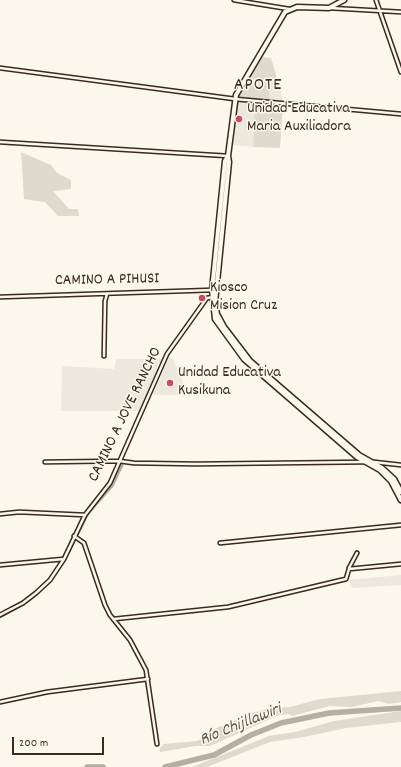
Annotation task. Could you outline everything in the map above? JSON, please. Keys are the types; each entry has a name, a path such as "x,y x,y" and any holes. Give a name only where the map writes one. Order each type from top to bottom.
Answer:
{"main road":[{"path":"344,0 329,8 297,7 289,9 283,15 235,99 228,156 225,161 224,190 213,290 215,319 244,359 364,462 380,470 391,481 401,500"},
{"path":"213,297 220,321 246,356 359,455 382,468 394,479 401,492"}],"street":[{"path":"234,0 289,9"},
{"path":"376,0 401,72"},
{"path":"329,8 401,12"},
{"path":"0,68 235,99 401,114"},
{"path":"0,142 228,156"},
{"name":"CAMINO A PIHUSI","path":"0,296 213,290"},
{"path":"104,356 105,301 107,294"},
{"name":"CAMINO A JOVE RANCHO","path":"0,615 23,603 50,580 64,559 85,515 110,484 167,354 207,298 213,297"},
{"path":"46,462 119,461 134,463 196,464 370,462 401,465"},
{"path":"0,514 19,512 85,515"},
{"path":"220,543 401,525"},
{"path":"74,536 84,543 105,605 130,640 146,670 157,744"},
{"path":"114,619 228,607 346,579 349,569 358,553"},
{"path":"0,565 64,559"},
{"path":"349,569 401,564"},
{"path":"0,702 47,692 148,679"}],"shaded area":[{"path":"260,57 271,58 278,81 269,83 269,100 237,97"},
{"path":"278,81 283,100 269,99 268,83"},
{"path":"237,101 255,103 253,147 232,145"},
{"path":"255,103 283,105 280,148 253,147"},
{"path":"21,152 51,165 57,173 71,180 71,189 53,191 69,209 78,209 79,216 58,216 45,202 24,199"},
{"name":"Unidad Educativa Kusikuna","path":"169,357 173,359 189,395 153,395"},
{"path":"116,359 162,359 162,363 158,363 156,375 141,411 61,411 62,366 114,369"},
{"path":"401,575 401,585 353,588 348,580"},
{"path":"401,691 401,702 389,704 378,701 352,707 330,706 292,716 288,714 279,715 210,746 196,746 160,752 160,748 164,744 197,741 204,738 210,731 249,714 270,708 290,707 320,699"},
{"path":"401,711 401,722 346,728 304,737 270,742 207,767 192,767 269,736 295,732 334,721"}],"waterway":[{"path":"69,551 88,513 112,486 122,465"},
{"path":"0,617 16,608"},
{"name":"Río Chijllawiri","path":"165,767 214,755 251,735 281,723 329,713 401,708"},
{"name":"Río Chijllawiri","path":"87,767 103,767"}],"place":[{"name":"Unidad Educativa Maria Auxiliadora","path":"239,119"},
{"name":"Kiosco Mision Cruz","path":"202,298"},
{"name":"Unidad Educativa Kusikuna","path":"170,383"}],"district":[{"name":"APOTE","path":"258,87"}]}
